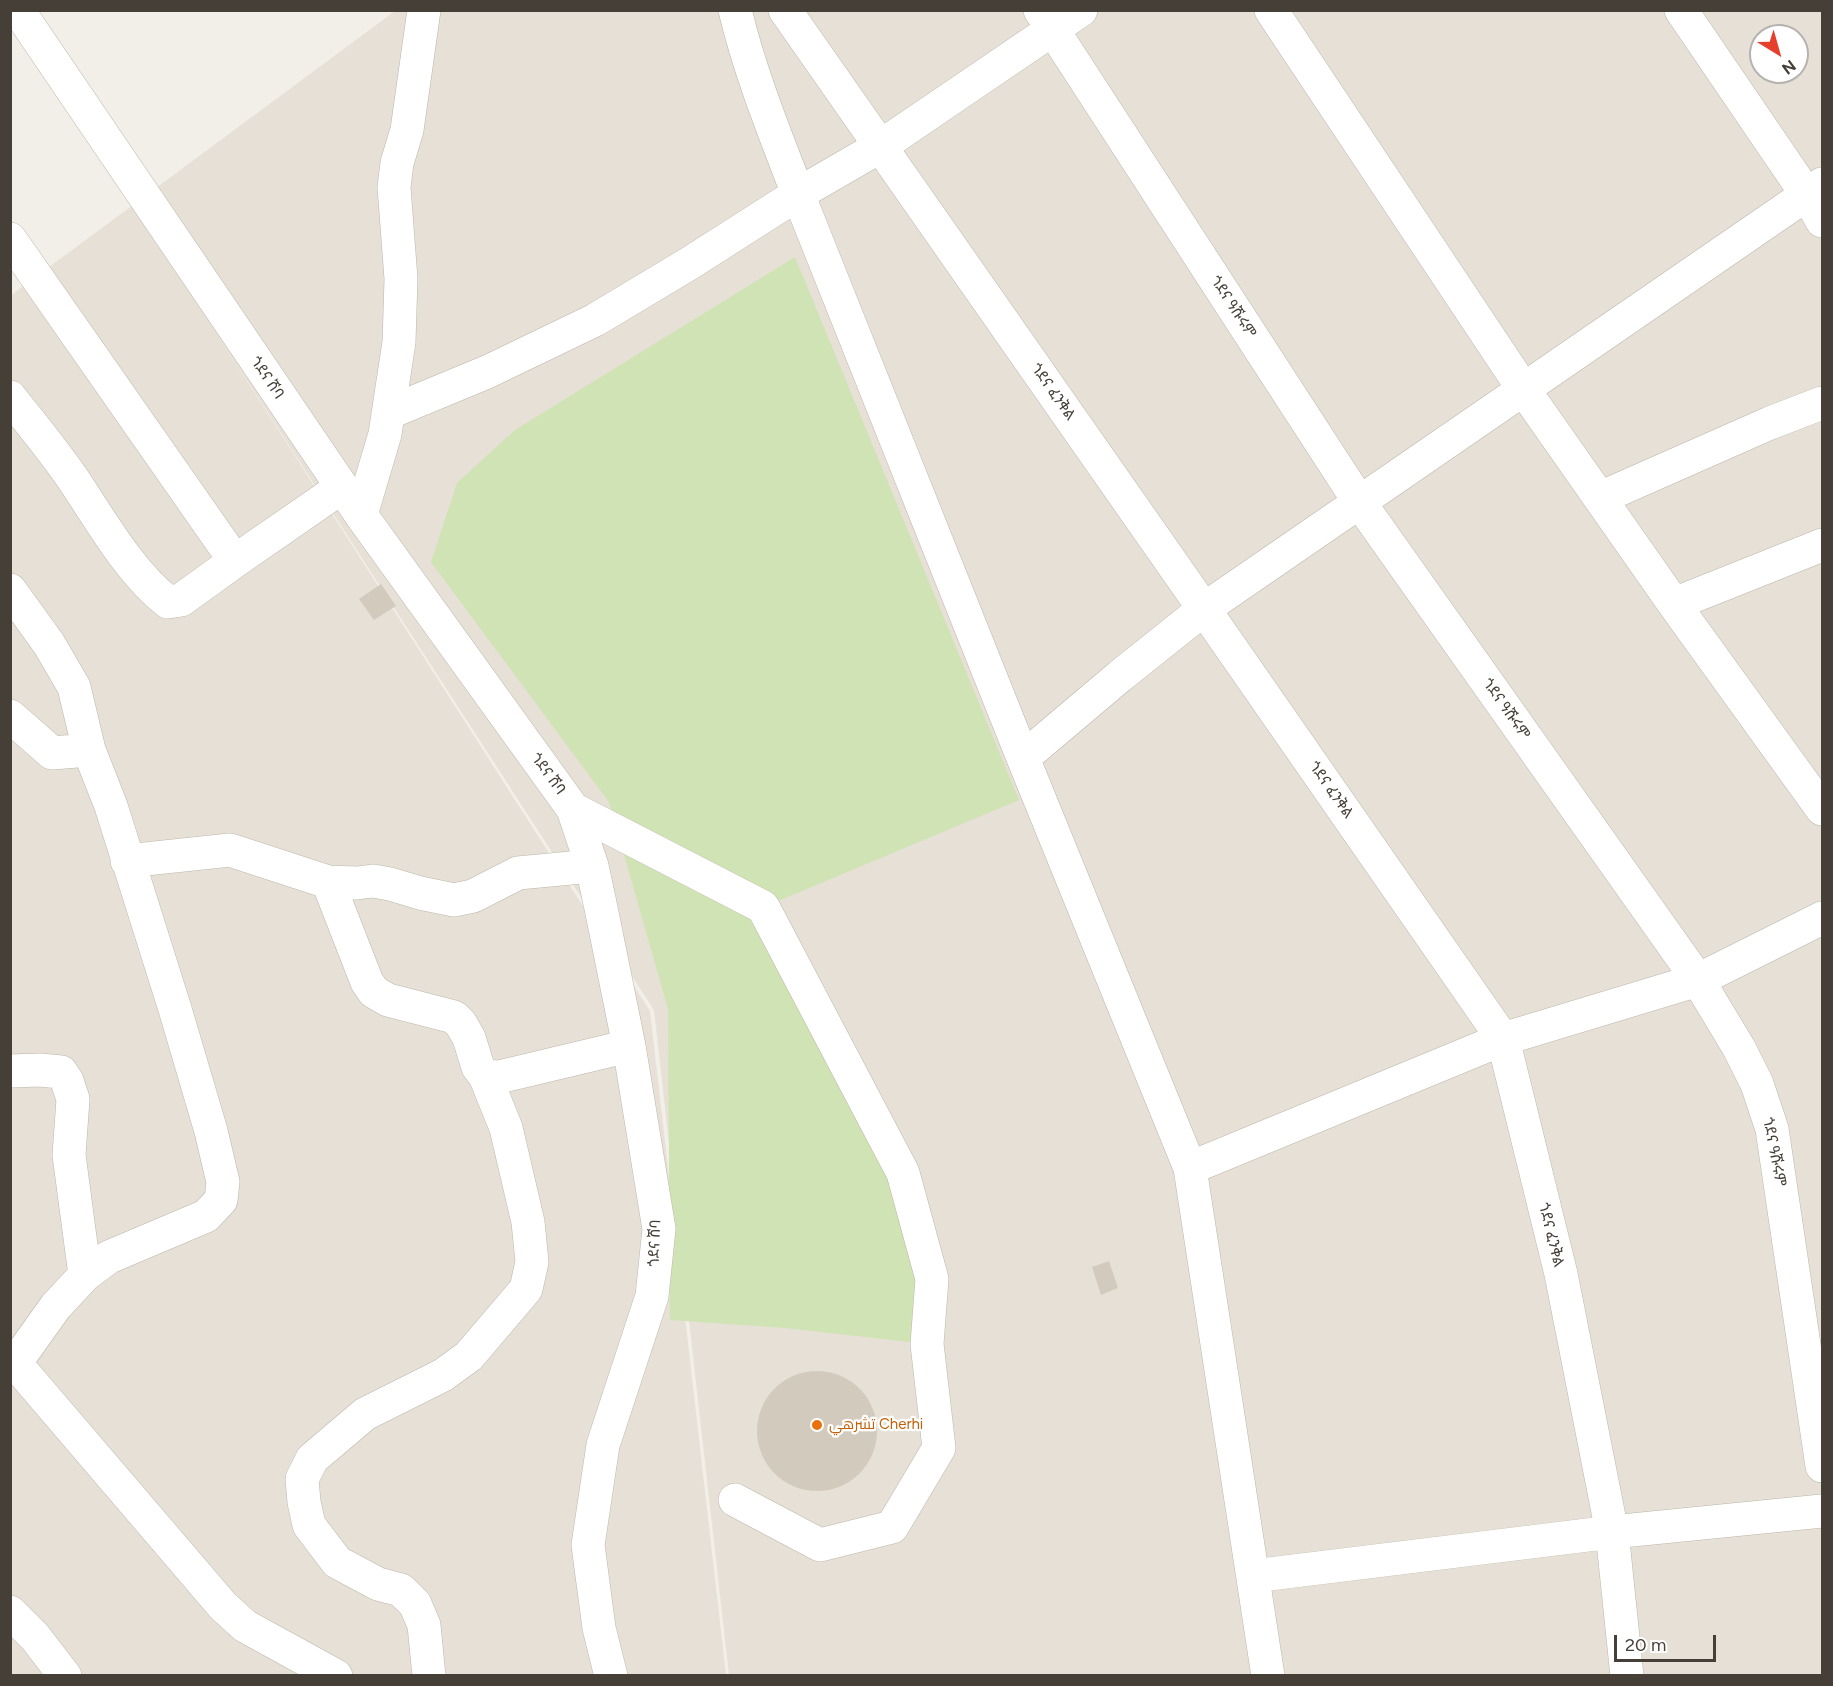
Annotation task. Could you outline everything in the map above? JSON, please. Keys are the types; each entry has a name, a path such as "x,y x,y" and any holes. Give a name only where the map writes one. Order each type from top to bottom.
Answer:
{"street":[{"name":"ጎደና ሸባ","path":"18,10 361,515 573,809 592,866 629,1046 659,1229 652,1296 603,1445 588,1545 599,1628 611,1676"},
{"path":"361,515 385,434 399,342 401,279 394,187 397,163 407,130 424,10"},
{"path":"735,10 767,112 798,195 1190,1168 1268,1676"},
{"name":"ጎደና ፈንቅል","path":"785,10 1503,1038 1561,1274 1612,1532 1627,1676"},
{"path":"388,413 487,372 595,320 881,146 1047,20 1081,10"},
{"path":"1271,10 1524,390 1822,809"},
{"path":"1023,758 1204,609 1524,390 1817,200 1682,10"},
{"name":"ጎደና ዓሹሩም","path":"1047,20 1360,502 1698,980 1739,1048 1757,1084 1772,1129 1822,1466"},
{"path":"10,239 235,561"},
{"path":"10,397 62,462 125,555 157,594 168,602 181,600 342,487"},
{"path":"1600,498 1770,423 1822,403"},
{"path":"1674,604 1822,545"},
{"path":"10,590 50,644 74,687 89,750 111,806 175,1009 211,1131 223,1182 221,1200 206,1216 109,1257 85,1275 56,1306 13,1360 223,1605 245,1626 336,1676"},
{"path":"10,716 52,753 89,750"},
{"path":"573,809 763,907 903,1173 932,1279 927,1344 939,1448 892,1527 820,1545 735,1500"},
{"path":"127,861 230,850 328,882 374,881 454,900 473,896 518,873 592,866"},
{"path":"328,882 367,982 374,992 388,1000 454,1017 461,1024 506,1128 528,1222 532,1262 526,1289 469,1356 442,1375 365,1414 312,1459 302,1479 309,1525 337,1562 378,1584 401,1590 416,1604 424,1625 429,1676"},
{"path":"1190,1168 1503,1038 1698,980 1822,918"},
{"path":"485,1076 499,1077 629,1046"},
{"path":"10,1071 61,1072 67,1081 73,1099 69,1155 85,1275"},
{"path":"1253,1576 1612,1532 1822,1510"},
{"path":"10,1612 35,1637 65,1676"}],"shaded area":[{"path":"395,11 1822,11 1822,1675 729,1675 654,1010 199,306 650,1011 726,1675 11,1675 10,296"}],"green space":[{"path":"795,257 1019,800 764,907 903,1173 927,1344 785,1328 670,1320 668,1009 609,802 431,562 457,483 515,430"}],"building":[{"path":"381,584 396,606 374,620 359,599"},
{"path":"1109,1261 1118,1288 1101,1295 1092,1267"},
{"name":"تشرهي Cherhi","path":"817,1371 840,1375 860,1388 873,1408 877,1431 873,1454 860,1474 840,1487 817,1491 794,1487 774,1474 761,1454 757,1431 761,1408 774,1388 794,1375"}],"place":[{"name":"تشرهي Cherhi","path":"817,1425"}]}
